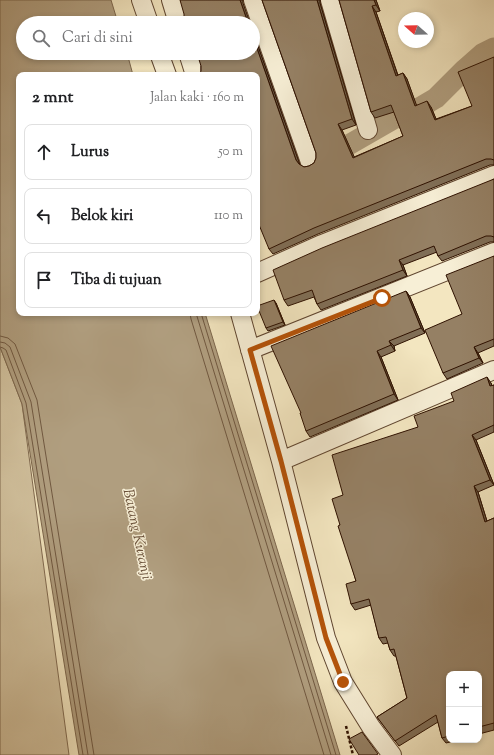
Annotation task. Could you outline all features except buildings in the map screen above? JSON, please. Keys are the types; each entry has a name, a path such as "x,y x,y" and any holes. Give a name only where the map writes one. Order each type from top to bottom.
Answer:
{"street":[{"path":"141,0 147,16"},
{"path":"171,0 176,16"},
{"path":"253,0 259,16"},
{"path":"330,0 368,130"},
{"path":"260,20 310,162"},
{"path":"161,60 165,72"},
{"path":"190,60 194,72"},
{"path":"260,272 322,244 494,175"},
{"path":"250,350 494,252"},
{"path":"241,316 281,461 326,638 343,682 392,755"},
{"path":"281,461 494,370"}],"shaded area":[{"path":"0,347 22,404 69,755 0,755"}],"water":[{"name":"Batang Kuranji","path":"0,0 111,0 116,16 16,16 16,60 129,60 132,72 16,72 16,316 206,316 340,755 79,755 22,404 0,347"}],"waterway":[{"path":"324,159 404,113 419,108 436,98 482,54 494,48"}],"route":[{"path":"343,682 326,638 281,461 250,350 382,298"}]}
